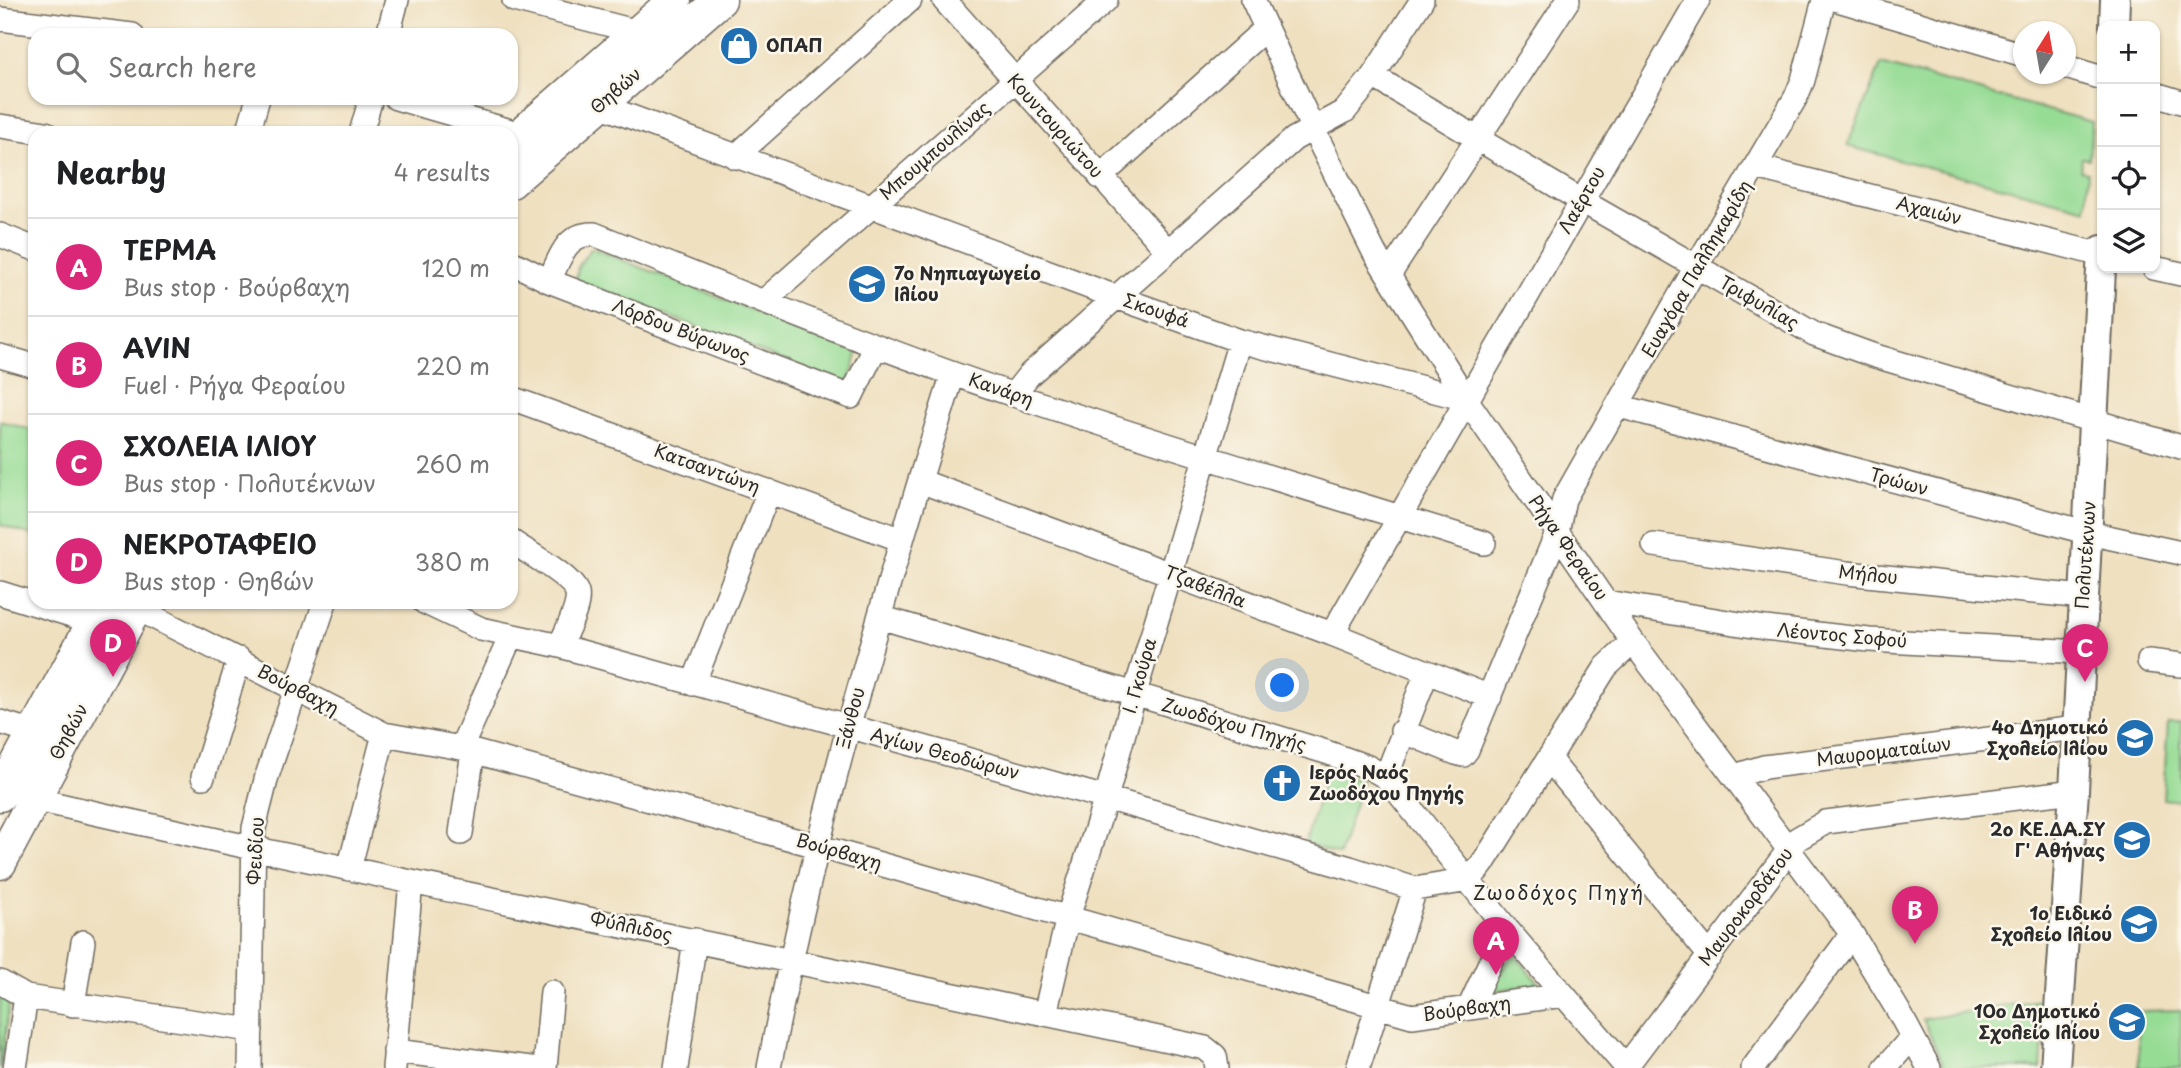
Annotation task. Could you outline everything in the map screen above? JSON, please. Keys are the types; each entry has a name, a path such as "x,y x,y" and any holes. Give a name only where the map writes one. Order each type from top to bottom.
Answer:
{"main road":[{"name":"Θηβών","path":"518,137 674,0"},
{"name":"Θηβών","path":"518,176 720,0"},
{"name":"Θηβών","path":"0,863 135,609"},
{"name":"Θηβών","path":"0,795 99,612"}],"street":[{"path":"390,28 397,0"},
{"path":"514,0 638,32"},
{"path":"735,157 910,0"},
{"name":"Κουντουριώτου","path":"944,0 1167,250"},
{"name":"Μπουμπουλίνας","path":"763,302 1106,0"},
{"path":"1013,395 1030,375 1167,250 1294,139 1345,111 1373,76 1422,0"},
{"path":"1389,275 1568,0"},
{"name":"Λαέρτου","path":"1466,399 1698,0"},
{"name":"Ευαγόρα Παλληκαρίδη","path":"1402,731 1463,755 1558,533 1564,499 1796,97 1824,0"},
{"path":"1838,0 2013,52"},
{"path":"2114,21 2115,0"},
{"path":"1100,177 1260,10"},
{"name":"Ρήγα Φεραίου","path":"1260,10 1313,129 1374,252 1466,399 1633,642 1852,934 1928,1068"},
{"path":"0,19 74,28"},
{"path":"2076,71 2097,77"},
{"name":"Τριφυλίας","path":"1373,76 1582,201 1824,338 1872,355 2181,447"},
{"path":"2160,96 2181,102"},
{"path":"250,126 256,105"},
{"path":"363,126 369,105"},
{"path":"416,105 478,126"},
{"name":"Σκουφά","path":"599,105 1116,298 1240,341 1466,399"},
{"path":"0,126 28,130"},
{"name":"Αχαιών","path":"1755,167 2097,252"},
{"name":"Κανάρη","path":"549,281 569,241 577,236 594,234 876,346 1013,395 1484,543"},
{"path":"0,235 28,246"},
{"name":"Λόρδου Βύρωνος","path":"518,266 549,281 851,397 876,346"},
{"path":"2160,269 2181,274"},
{"name":"Πολυτέκνων","path":"2055,1068 2089,533 2101,273"},
{"name":"Ι. Γκούρα","path":"1045,1014 1068,917 1106,798 1240,341"},
{"path":"0,356 28,364"},
{"name":"Ξάνθου","path":"769,1068 790,961 848,728 953,374"},
{"path":"1332,634 1466,399"},
{"name":"Κατσαντώνη","path":"518,401 902,540"},
{"name":"Τρώων","path":"1619,406 2089,533 2181,553"},
{"name":"Τζαβέλλα","path":"920,481 1332,634 1490,697"},
{"path":"693,684 769,491"},
{"name":"Μήλου","path":"1654,545 1847,573 2083,597"},
{"path":"518,546 569,580 577,591 576,603 560,646"},
{"path":"0,593 28,598"},
{"name":"Λέοντος Σοφού","path":"1606,602 1765,628 1869,640 2080,652"},
{"name":"Βούρβαχη","path":"145,609 384,734 467,750 817,846 1412,1016 1564,995"},
{"name":"Φειδίου","path":"250,1068 254,828 258,805 324,609"},
{"name":"Αγίων Θεοδώρων","path":"439,609 481,629 560,646 1106,798 1415,889 1469,880"},
{"name":"Ζωοδόχου Πηγής","path":"880,617 1326,752 1368,767 1386,777 1506,928 1626,1068"},
{"path":"461,833 467,750 511,636"},
{"path":"1469,880 1482,865 1606,667 1633,642"},
{"path":"203,777 239,659"},
{"path":"2149,662 2181,665"},
{"path":"1386,777 1427,672"},
{"path":"0,722 33,732"},
{"name":"Μαυροματαίων","path":"1735,776 1764,767 2076,728"},
{"path":"349,869 384,734"},
{"path":"1549,759 1710,956"},
{"name":"Μαυροκορδάτου","path":"1626,1068 1797,839 1826,821 2074,790"},
{"name":"Φύλλιδος","path":"33,799 254,850 1206,1048 1215,1056 1217,1068"},
{"path":"411,882 395,1060 531,1068"},
{"path":"1358,1068 1415,889"},
{"path":"1469,1009 1506,928"},
{"path":"1753,1068 1852,934"},
{"path":"676,1068 695,940"},
{"path":"73,1005 83,942"},
{"path":"0,982 26,996 73,1005 251,1030"},
{"path":"545,1068 552,992"},
{"path":"15,1068 26,996"},
{"path":"1885,1068 1912,1037"}],"green space":[{"path":"1881,64 2092,122 2089,159 2082,158 2080,170 2088,172 2086,209 1847,146"},
{"path":"591,248 858,351 848,386 576,280 578,267"},
{"path":"0,421 28,429 28,534 0,525"},
{"path":"2168,722 2181,722 2181,801 2163,799"},
{"path":"1327,771 1362,781 1339,855 1305,844"},
{"path":"1513,953 1540,984 1491,991"},
{"path":"0,992 9,1005 1,1068 0,1068"},
{"path":"2046,999 2041,1068 1945,1068 1923,1019"},
{"path":"2181,1010 2181,1068 2139,1068 2138,1011"}],"place":[{"name":"ΟΠΑΠ","path":"739,46"},
{"name":"7ο Νηπιαγωγείο Ιλίου","path":"867,284"},
{"name":"ΝΕΚΡΟΤΑΦΕΙΟ","path":"113,677"},
{"name":"ΣΧΟΛΕΙΑ ΙΛΙΟΥ","path":"2085,682"},
{"name":"4ο Δημοτικό Σχολείο Ιλίου","path":"2135,738"},
{"name":"Ιερός Ναός Ζωοδόχου Πηγής","path":"1282,783"},
{"name":"2ο ΚΕ.ΔΑ.ΣΥ Γ' Αθήνας","path":"2132,840"},
{"name":"1ο Ειδικό Σχολείο Ιλίου","path":"2139,924"},
{"name":"AVIN","path":"1915,944"},
{"name":"ΤΕΡΜΑ","path":"1496,975"},
{"name":"10ο Δημοτικό Σχολείο Ιλίου","path":"2127,1022"}],"district":[{"name":"Ζωοδόχος Πηγή","path":"1559,893"}]}
